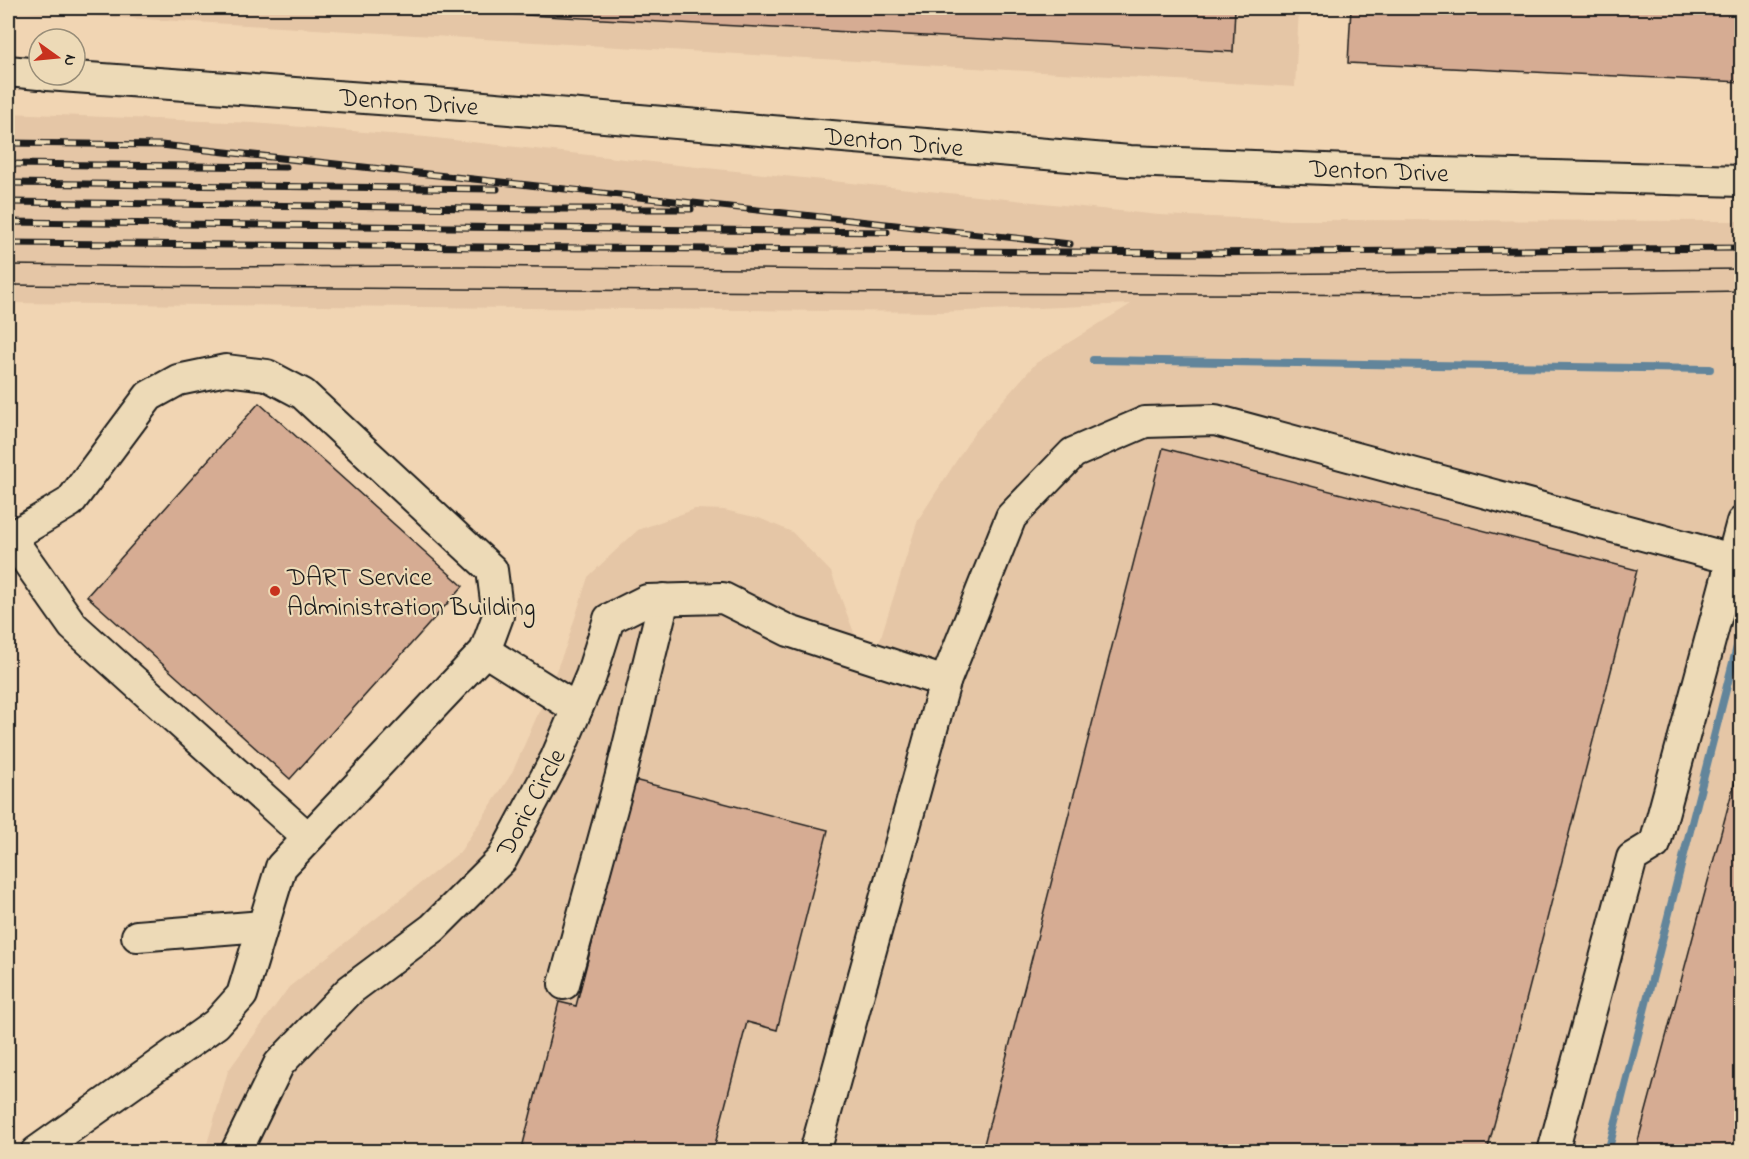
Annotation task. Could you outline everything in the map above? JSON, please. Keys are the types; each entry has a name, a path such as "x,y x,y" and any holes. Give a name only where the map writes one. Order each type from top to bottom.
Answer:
{"street":[{"path":"8,71 27,73"},
{"name":"Denton Drive","path":"87,78 461,105 1130,161 1742,181"},
{"path":"36,1152 216,1024 242,995 282,867 485,651 498,616 492,570 303,394 267,375 226,370 178,380 149,396 70,502 9,536 73,626 308,838"},
{"path":"815,1152 945,682 1011,517 1073,453 1144,422 1215,420 1732,559"},
{"path":"1553,1152 1632,858 1655,844 1742,522"},
{"name":"Doric Circle","path":"236,1152 279,1064 350,990 433,928 502,860 556,758 591,676 609,619 647,600 723,598 789,631 945,682"},
{"path":"564,984 620,778 664,600"},
{"path":"485,651 577,709"},
{"path":"136,936 263,926"}],"shaded area":[{"path":"8,8 1299,8 1295,87 8,11"},
{"path":"8,113 253,123 426,137 1159,215 1290,220 1741,221 1741,1151 205,1151 228,1071 289,987 460,852 512,773 566,646 588,577 638,530 695,509 724,510 759,518 792,532 831,572 856,638 878,646 918,520 975,432 1036,363 1131,304 941,312 8,303"}],"building":[{"path":"391,8 1235,8 1233,52"},
{"path":"1351,8 1742,8 1742,82 1348,63"},
{"name":"DART Service Administration Building","path":"259,403 463,586 290,779 87,596"},
{"path":"1163,448 1637,570 1487,1152 982,1152"},
{"path":"1739,766 1742,766 1742,1152 1635,1152"},
{"path":"634,780 828,830 777,1030 747,1022 713,1152 521,1152 559,1002 576,1006"}],"waterway":[{"path":"1093,360 1710,369"},
{"path":"1608,1152 1742,627"}],"tram line":[{"path":"8,265 457,266 1243,274 1742,269"},
{"path":"8,285 896,293 1489,295 1742,291"}],"railway":[{"path":"8,143 161,145 1070,244"},
{"path":"8,164 286,167"},
{"path":"8,183 497,189"},
{"path":"8,202 691,209"},
{"path":"8,222 887,232"},
{"path":"8,243 1190,253 1742,248"}],"place":[{"name":"DART Service Administration Building","path":"275,591"}]}
